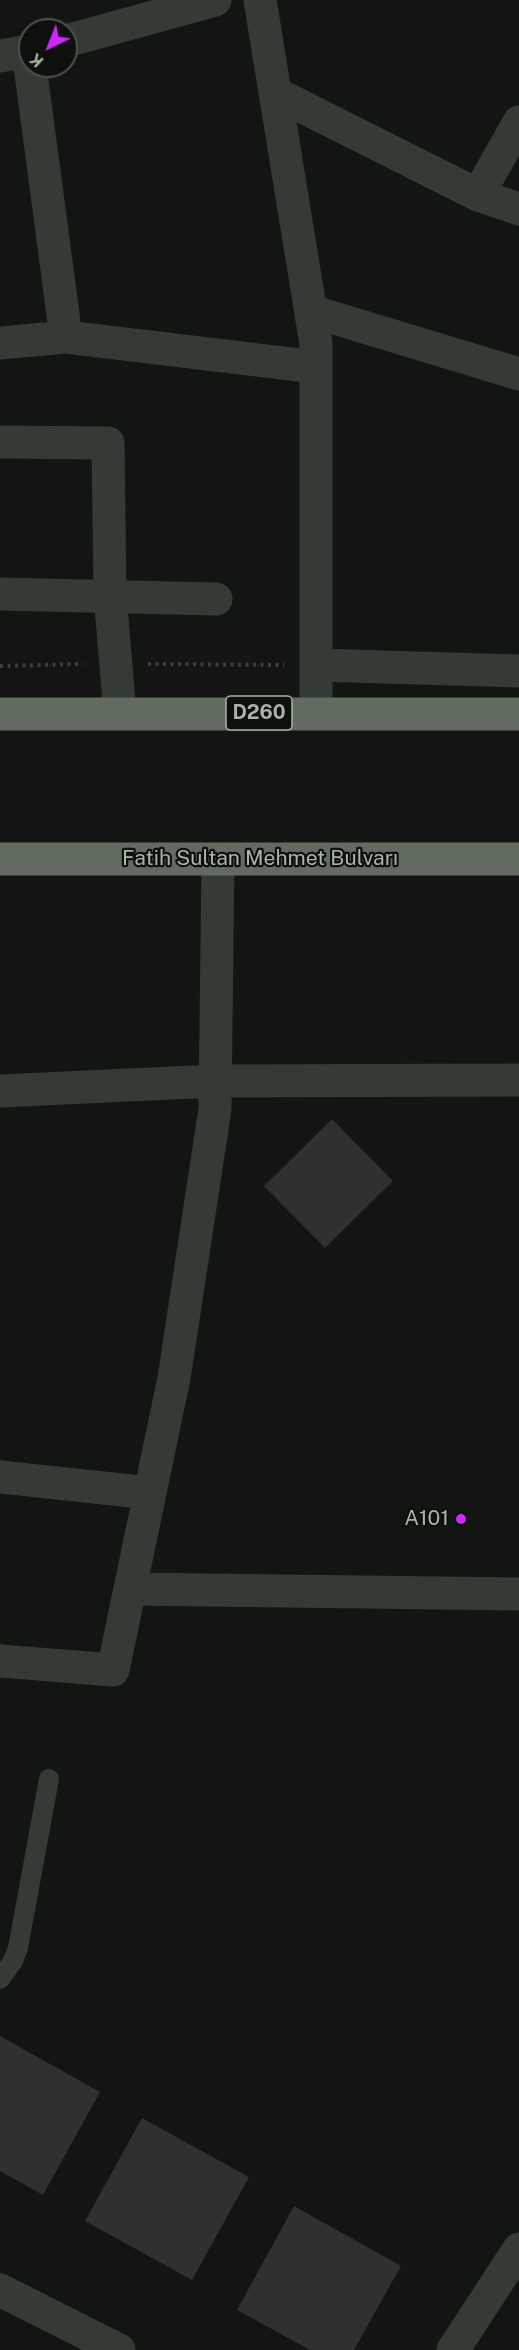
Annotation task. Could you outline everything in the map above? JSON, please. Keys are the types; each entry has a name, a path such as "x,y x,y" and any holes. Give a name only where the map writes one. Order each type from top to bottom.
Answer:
{"highway":[{"name":"D260","path":"0,714 519,714"},
{"name":"Fatih Sultan Mehmet Bulvarı","path":"0,859 519,859"}],"street":[{"path":"78,38 215,0"},
{"path":"260,0 311,311 316,367 316,713"},
{"path":"27,78 66,337"},
{"path":"277,94 478,195 519,208"},
{"path":"478,195 519,122"},
{"path":"311,311 519,374"},
{"path":"0,343 66,337 316,367"},
{"path":"0,442 108,443 110,595 120,713"},
{"path":"0,594 216,599"},
{"path":"316,665 519,670"},
{"path":"0,1661 113,1670 174,1378 215,1109 218,859"},
{"path":"0,1091 215,1081 519,1080"},
{"path":"0,1477 150,1492"},
{"path":"130,1589 519,1594"},
{"path":"453,2350 519,2249"},
{"path":"0,2290 119,2350"}],"lane":[{"path":"0,1979 14,1961 18,1948 49,1779"}],"path":[{"path":"0,666 316,665"}],"building":[{"path":"332,1119 393,1181 325,1248 264,1186"},
{"path":"0,2036 100,2092 43,2195 0,2171"},
{"path":"142,2118 249,2177 192,2280 85,2221"},
{"path":"294,2206 401,2266 354,2350 310,2350 237,2310"}],"place":[{"name":"A101","path":"461,1519"}]}
